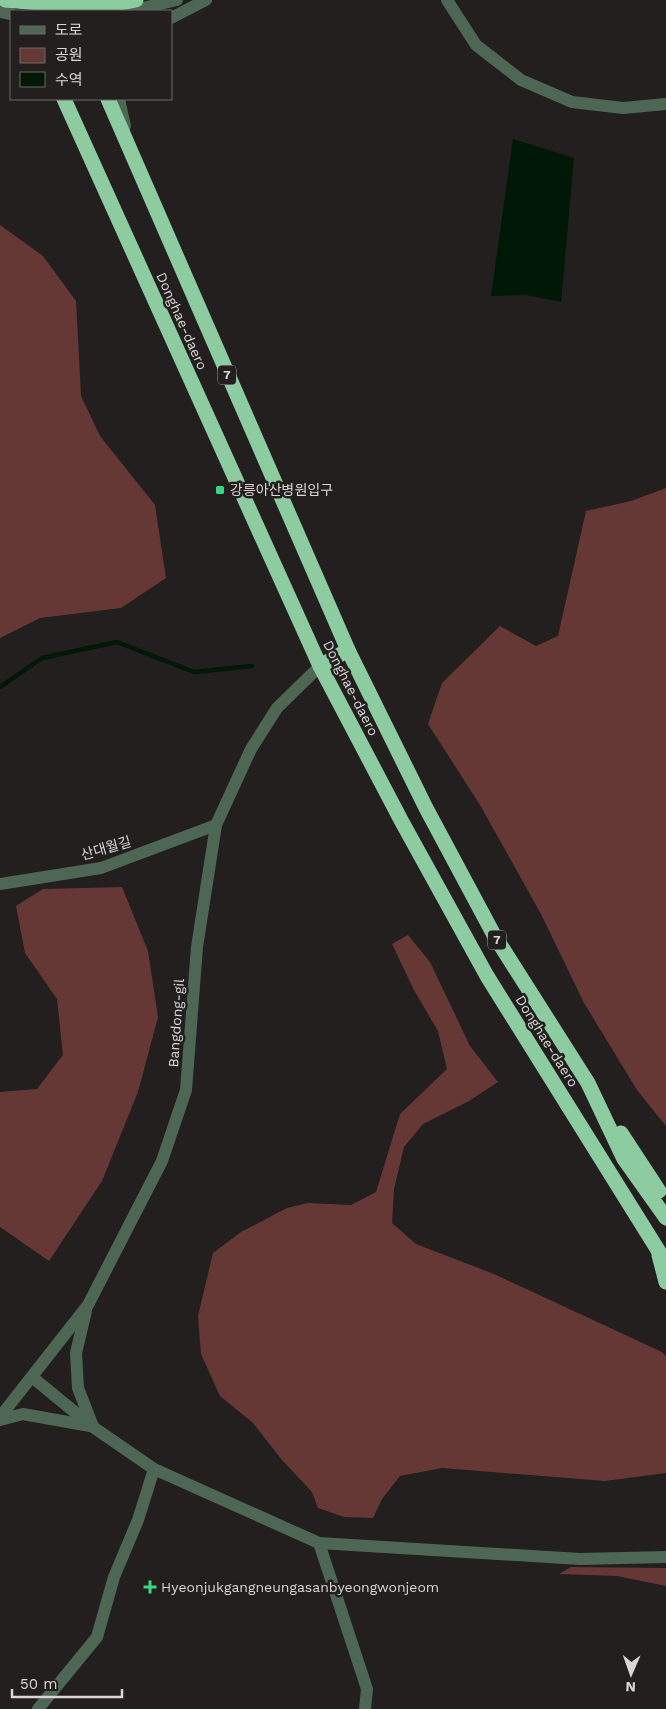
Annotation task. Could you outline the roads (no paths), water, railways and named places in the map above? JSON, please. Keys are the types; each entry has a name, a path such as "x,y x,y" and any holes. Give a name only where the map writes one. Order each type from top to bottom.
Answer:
{"highway":[{"path":"5,0 76,6 116,4 136,0"},
{"name":"Donghae-daero","path":"64,100 320,666 402,822 488,976 663,1258 666,1282"},
{"name":"Donghae-daero","path":"108,100 162,227 348,650 426,808 494,935 588,1083 624,1159 666,1218"},
{"path":"320,666 348,650"},
{"path":"588,1083 666,1201"}],"street":[{"path":"134,10 177,0"},
{"path":"172,17 206,0"},
{"path":"447,0 476,44 522,80 572,102 623,108 666,104"},
{"path":"119,100 123,121 162,227"},
{"name":"Bangdong-gil","path":"0,1419 88,1305 162,1161 186,1090 197,947 216,826 251,749 278,708 320,666"},
{"name":"산대월길","path":"0,884 101,868 216,826"},
{"path":"88,1305 76,1353 78,1388 92,1427"},
{"path":"32,1377 92,1427 154,1469 319,1543 580,1559 666,1557"},
{"path":"0,1419 23,1414 92,1427"},
{"path":"38,1709 97,1637 114,1577 138,1520 154,1469"},
{"path":"319,1543 367,1689 365,1709"}],"water":[{"path":"513,139 574,158 561,302 526,295 491,296"}],"waterway":[{"path":"0,687 42,658 117,642 194,672 252,666"}],"place":[{"name":"강릉아산병원입구","path":"220,490"},
{"name":"Hyeonjukgangneungasanbyeongwonjeom","path":"150,1587"}]}
